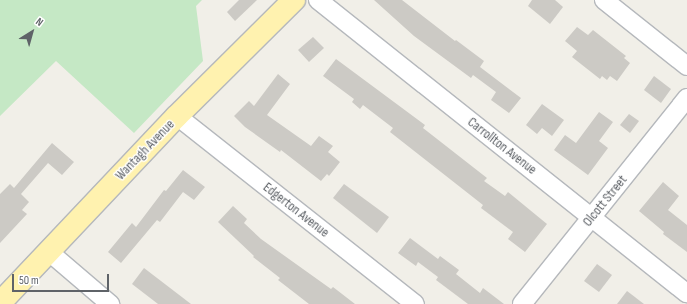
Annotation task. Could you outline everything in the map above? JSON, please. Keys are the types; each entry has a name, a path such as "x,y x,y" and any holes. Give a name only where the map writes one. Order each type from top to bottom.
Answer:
{"main road":[{"name":"Wantagh Avenue","path":"0,303 177,116 294,0"}],"street":[{"name":"Carrollton Avenue","path":"318,0 687,293"},
{"path":"604,0 687,66"},
{"name":"Olcott Street","path":"522,304 687,98"},
{"name":"Edgerton Avenue","path":"177,116 415,304"},
{"path":"48,251 110,304"}],"green space":[{"path":"0,0 202,0 196,6 203,61 134,133 56,61 0,116"}],"building":[{"path":"239,0 257,0 235,21 227,12"},
{"path":"374,0 402,0 455,41 456,40 484,61 480,67 521,98 509,113 491,100 496,92 473,75 471,78 414,36"},
{"path":"532,0 555,0 563,7 550,24 528,6"},
{"path":"577,27 588,35 593,30 626,56 624,58 630,63 617,81 610,76 607,80 602,76 600,79 572,57 577,51 565,41"},
{"path":"313,37 324,48 309,62 298,50"},
{"path":"336,59 425,125 423,128 487,178 484,181 505,196 508,192 547,224 525,252 508,239 513,232 481,208 483,205 390,132 393,128 363,105 360,109 352,102 354,99 323,76"},
{"path":"278,74 290,84 267,115 311,146 319,136 333,146 328,152 340,162 329,176 327,174 321,181 281,150 280,152 245,127 234,116 249,101 254,106"},
{"path":"654,76 671,89 661,103 644,90"},
{"path":"542,104 564,120 552,136 542,128 537,134 526,125"},
{"path":"599,112 613,122 599,141 608,148 588,175 554,150 565,135 576,143"},
{"path":"629,114 639,121 630,133 620,125"},
{"path":"52,143 74,162 62,175 48,163 21,194 29,202 22,210 27,214 0,243 0,194 10,184 14,188"},
{"path":"183,170 205,187 194,200 183,192 160,222 157,220 121,263 108,252 132,223 136,227 164,190 166,191"},
{"path":"663,182 679,196 668,210 687,225 687,252 663,234 664,232 639,211"},
{"path":"344,184 389,217 377,233 333,198"},
{"path":"233,206 247,219 244,223 261,239 331,289 333,287 355,304 309,304 278,280 280,278 253,257 254,256 218,222"},
{"path":"410,238 438,259 440,256 459,270 456,274 480,293 483,288 504,304 468,304 436,280 438,277 418,262 416,266 398,253"},
{"path":"597,264 612,275 599,292 584,281"},
{"path":"144,268 191,304 158,304 132,284"},
{"path":"627,291 644,304 617,304"}]}
